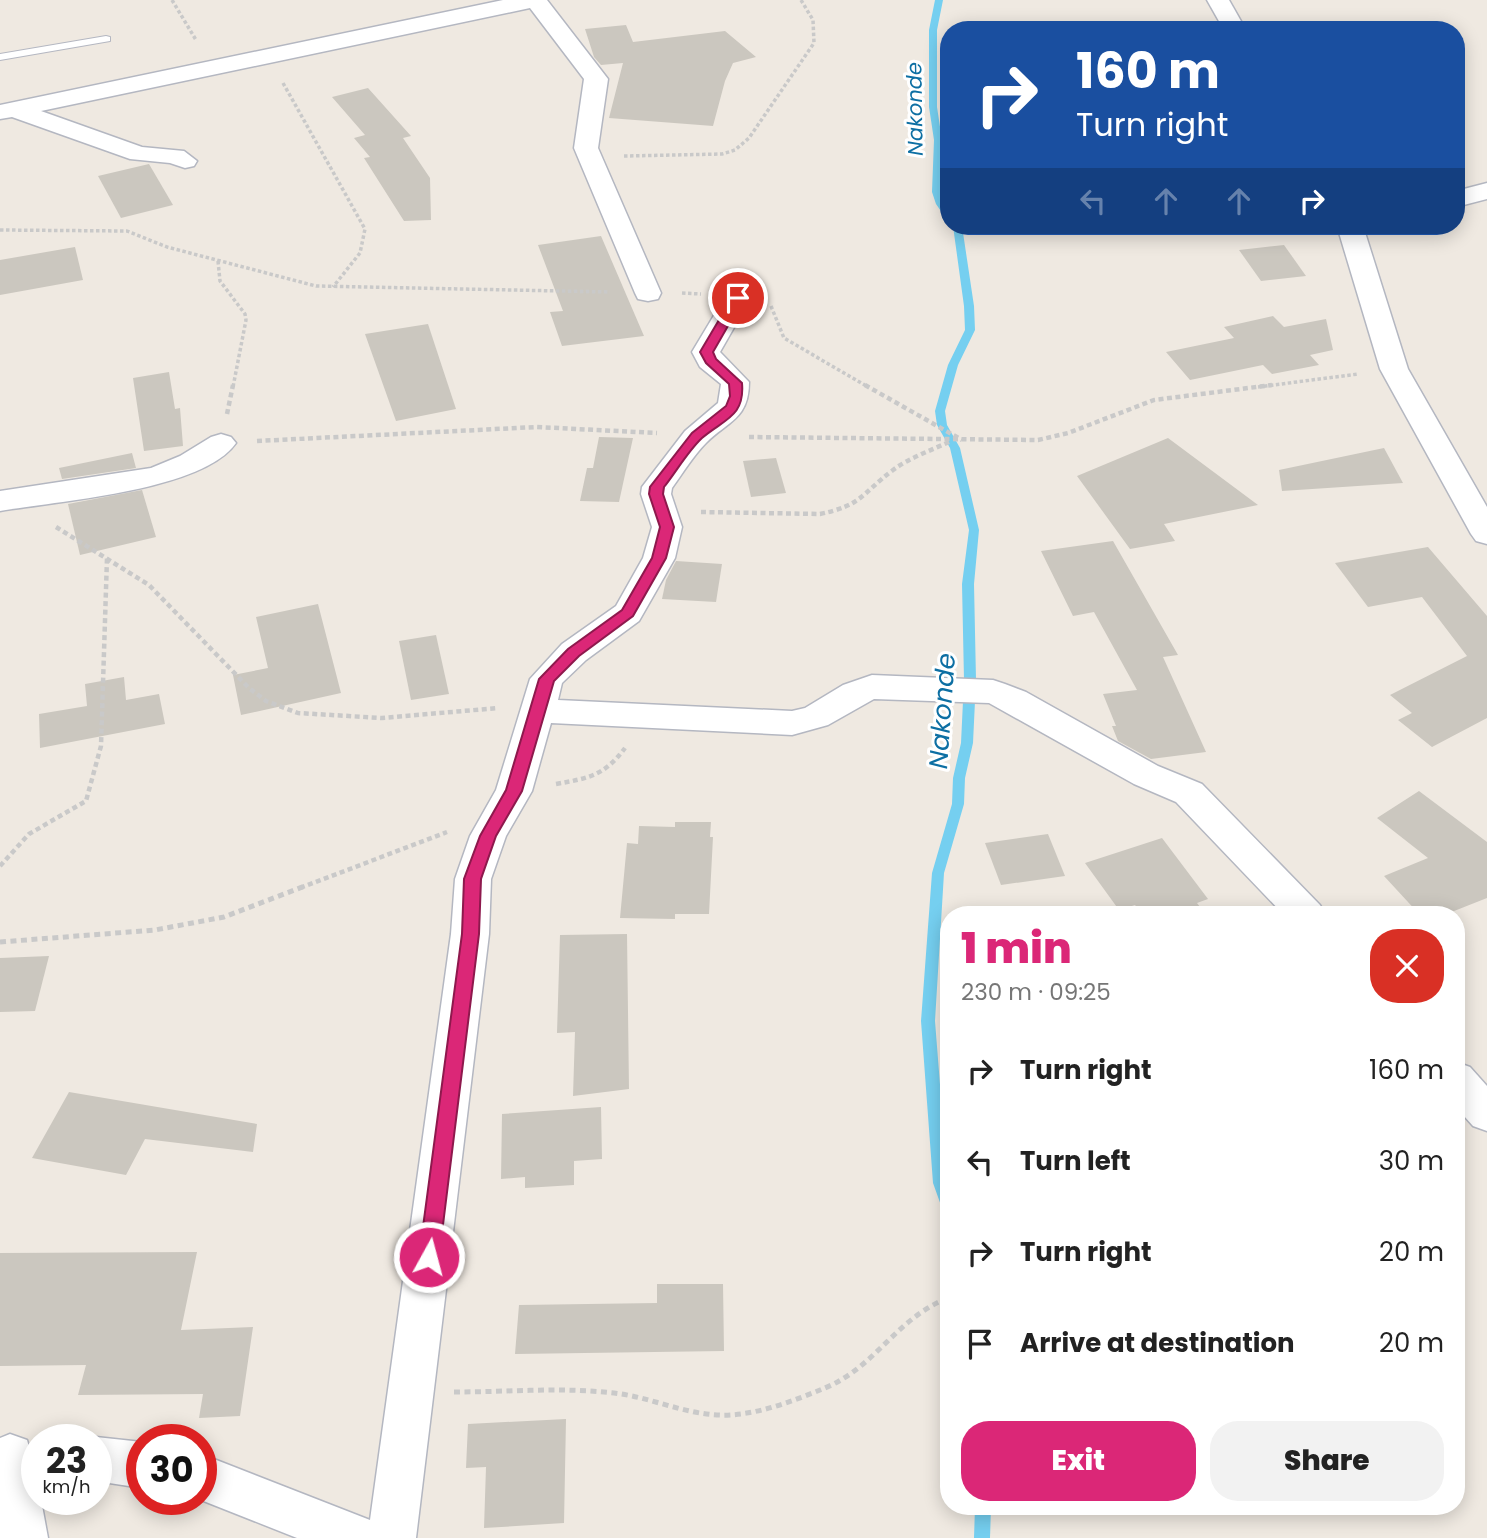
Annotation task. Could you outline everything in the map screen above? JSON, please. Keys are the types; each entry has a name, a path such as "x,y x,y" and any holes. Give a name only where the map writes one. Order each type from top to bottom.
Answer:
{"street":[{"path":"410,27 423,0"},
{"path":"7,110 536,0 596,79 595,99 585,139 588,156 648,293"},
{"path":"1217,0 1230,21"},
{"path":"7,110 139,155 167,155 185,160"},
{"path":"1465,197 1487,191"},
{"path":"1353,235 1394,369 1487,534"},
{"path":"392,1538 470,934 473,879 488,836 508,801 547,679 556,667 628,613 659,558 665,541 667,527 656,494 657,487 697,436 723,418 732,408 736,396 735,383 710,361 706,352 738,298"},
{"path":"6,501 158,476 191,462 222,443"},
{"path":"539,708 792,723 816,716 855,693 872,687 993,692 1014,699 1146,775 1189,793 1298,906"},
{"path":"1465,1089 1487,1114"},
{"path":"16,1455 24,1538"},
{"path":"217,1483 357,1538"}],"lane":[{"path":"0,57 106,39"}],"path":[{"path":"172,0 212,68"},
{"path":"588,156 722,154 743,144 814,43 816,34 811,15 801,0"},
{"path":"266,57 310,127 328,167 365,229 366,239 362,251 333,287"},
{"path":"0,230 127,231 167,247 298,283 333,287 713,294 762,302 771,306 784,338 794,345 962,440"},
{"path":"218,261 220,281 245,314 246,320 222,443 537,427 697,436 1038,440 1068,433 1154,400 1394,369"},
{"path":"662,511 820,514 839,510 860,501 894,469 953,440"},
{"path":"6,501 149,585 249,688 267,701 298,712 382,718 539,708"},
{"path":"0,866 5,857 27,838 50,821 80,807 86,801 101,746 107,558"},
{"path":"0,942 155,930 224,917 508,801 605,772 632,740 664,715"},
{"path":"411,1391 611,1393 637,1396 710,1414 739,1416 841,1381 866,1362 906,1319 929,1304 940,1301"}],"building":[{"path":"626,25 633,42 725,31 756,57 733,63 725,81 713,126 609,118 623,63 601,65 594,57 585,29"},
{"path":"368,88 411,136 403,138 430,178 431,220 404,221 364,158 370,157 354,138 365,135 332,97"},
{"path":"149,164 173,205 121,218 98,176"},
{"path":"601,236 644,336 562,346 550,312 563,311 538,245"},
{"path":"1284,245 1306,276 1261,281 1239,250"},
{"path":"75,247 83,280 0,295 0,260"},
{"path":"1273,316 1284,327 1326,319 1333,350 1310,355 1319,365 1272,374 1263,365 1190,380 1166,352 1234,338 1224,327"},
{"path":"428,324 456,409 396,421 365,334"},
{"path":"169,372 175,409 180,408 183,446 144,451 133,378"},
{"path":"599,437 633,438 619,502 580,501 587,468 593,468"},
{"path":"1168,438 1258,505 1164,524 1175,541 1130,549 1077,476"},
{"path":"1384,448 1403,483 1282,491 1279,470"},
{"path":"132,453 136,468 62,479 59,468"},
{"path":"776,458 786,493 751,497 743,461"},
{"path":"142,490 156,537 80,555 68,504"},
{"path":"1113,541 1178,655 1163,657 1206,752 1151,759 1118,741 1112,726 1116,726 1103,694 1137,690 1094,612 1073,616 1041,551"},
{"path":"1428,547 1487,616 1487,718 1432,747 1398,720 1412,713 1390,695 1467,656 1422,597 1368,607 1335,563"},
{"path":"676,561 722,564 716,602 662,599 666,580"},
{"path":"318,604 341,693 241,715 233,675 268,668 256,617"},
{"path":"436,635 449,694 411,700 399,641"},
{"path":"124,677 126,700 159,694 165,724 40,748 39,714 87,706 85,684"},
{"path":"1419,791 1487,842 1487,898 1465,907 1412,906 1384,876 1428,858 1377,818"},
{"path":"675,822 711,822 710,837 713,837 709,914 675,914 675,919 620,918 627,843 638,844 639,826 675,827"},
{"path":"1048,834 1065,876 1001,885 985,843"},
{"path":"1162,838 1208,899 1197,903 1199,906 1116,906 1085,863"},
{"path":"627,934 629,1089 573,1096 575,1032 557,1033 560,935"},
{"path":"49,956 35,1011 0,1012 0,958"},
{"path":"69,1092 257,1124 253,1152 145,1139 126,1175 32,1158"},
{"path":"601,1107 602,1159 574,1161 574,1185 525,1188 525,1177 501,1179 502,1114"},
{"path":"197,1252 181,1330 253,1327 240,1416 199,1418 203,1394 78,1395 86,1365 0,1366 0,1253"},
{"path":"657,1284 723,1284 724,1351 515,1354 519,1305 657,1303"},
{"path":"566,1419 564,1523 484,1528 486,1467 466,1468 468,1424"}],"waterway":[{"name":"Nakonde","path":"939,0 933,30 933,107 938,140 936,192 940,204"},
{"name":"Nakonde","path":"940,1183 928,1021 938,873 958,804 959,778 967,743 970,680 968,584 974,530 955,448 942,425 940,411 953,365 970,330 958,235"},
{"name":"Nakonde","path":"982,1538 983,1515"}],"route":[{"path":"429,1257 470,934 473,879 488,836 514,791 547,679 573,652 628,613 659,558 665,541 667,527 656,494 657,487 697,436 723,418 732,408 736,396 735,383 710,361 706,352 738,298"}]}
